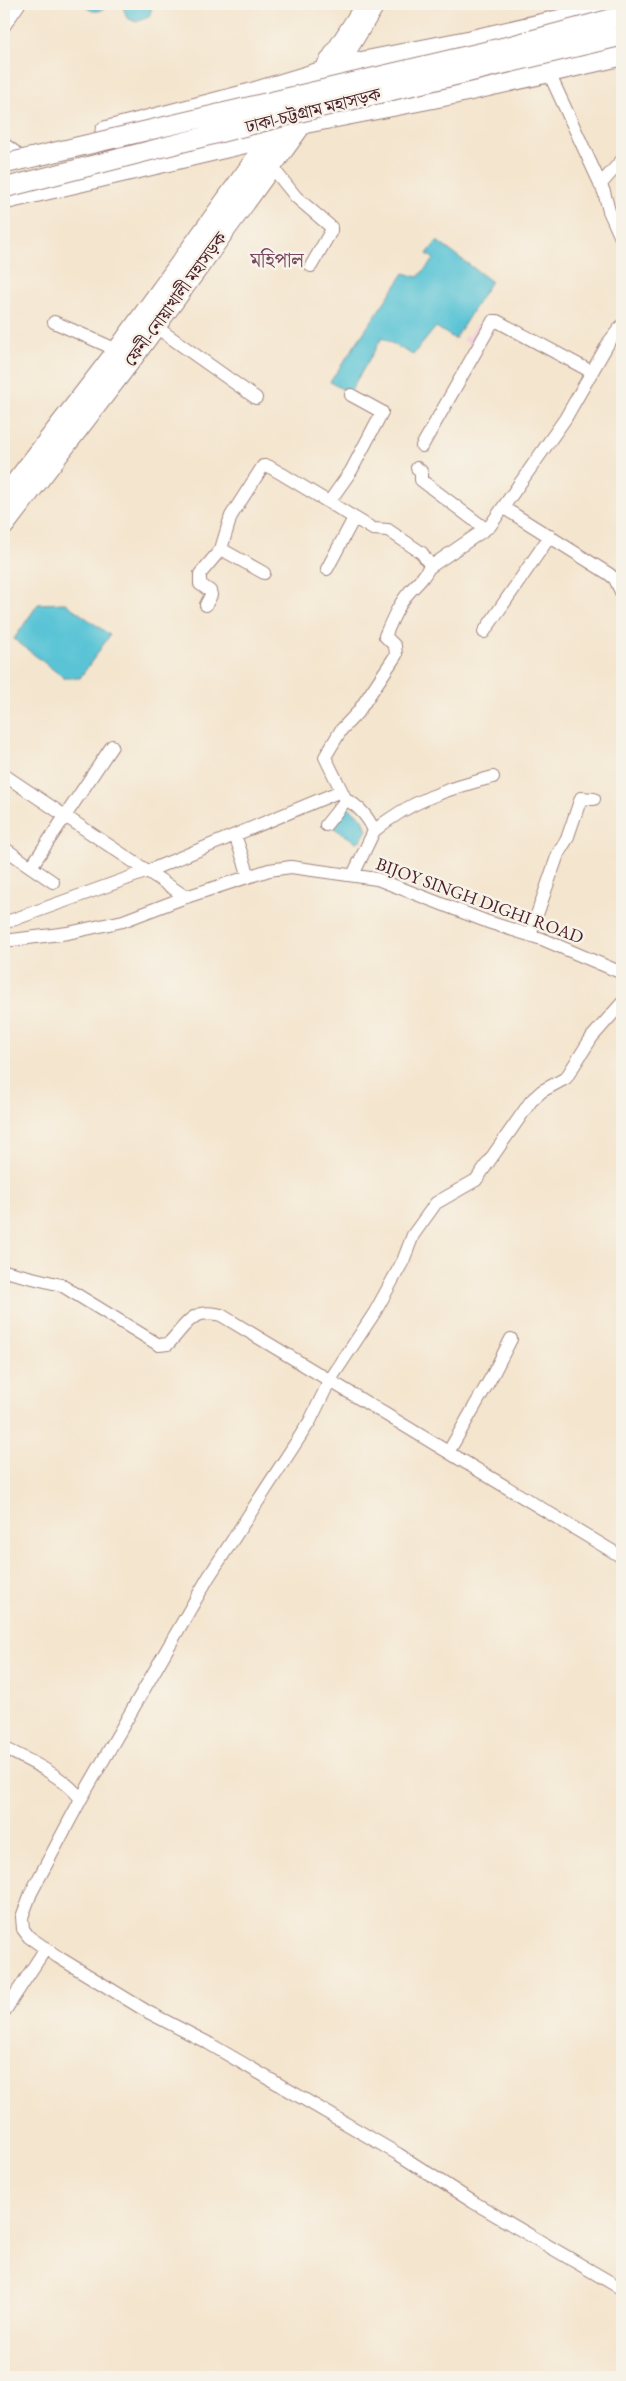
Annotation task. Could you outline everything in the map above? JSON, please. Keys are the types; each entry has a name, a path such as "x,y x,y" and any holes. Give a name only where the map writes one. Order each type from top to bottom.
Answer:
{"highway":[{"path":"7,154 124,127 320,73 339,66 480,38 622,5"},
{"name":"ঢাকা-চট্টগ্রাম মহাসড়ক","path":"7,154 503,48 622,16"},
{"name":"ঢাকা-চট্টগ্রাম মহাসড়ক","path":"4,188 301,112 622,36"},
{"path":"4,200 256,141 303,124 622,56"},
{"name":"ফেনী-নোয়াখালী মহাসড়ক","path":"4,497 125,353 156,326 303,124 339,66"},
{"name":"ফেনী-নোয়াখালী মহাসড়ক","path":"4,526 125,353 274,133 320,73"}],"main road":[{"path":"320,73 364,4"},
{"path":"339,66 377,4"}],"street":[{"path":"4,26 19,4"},
{"path":"549,73 600,185 622,240"},
{"path":"600,185 622,160"},
{"path":"272,167 296,197 331,227 331,231 311,266"},
{"path":"422,446 493,321 497,321 592,372"},
{"path":"54,322 125,353"},
{"path":"374,830 370,820 343,796 325,757 341,730 358,712 396,655 395,646 385,636 397,611 430,567 487,528 504,508 566,419 609,342 622,325"},
{"path":"156,326 256,398"},
{"path":"329,502 351,472 382,412 351,395"},
{"path":"206,604 211,595 210,591 200,584 200,574 221,549 231,516 263,466 282,474 373,528 388,530 422,553 430,567"},
{"path":"417,468 421,471 422,480 487,528"},
{"path":"504,508 615,578 622,594"},
{"path":"327,569 354,518"},
{"path":"484,632 550,536"},
{"path":"221,549 264,573"},
{"path":"31,867 112,746"},
{"path":"4,775 186,896"},
{"path":"353,875 374,830 398,812 414,803 444,794 462,785 493,777"},
{"path":"326,825 343,796"},
{"path":"4,923 148,871 235,835 343,796"},
{"path":"530,935 558,854 567,839 581,798 594,799"},
{"path":"235,835 249,876"},
{"path":"4,848 53,882"},
{"name":"BIJOY SINGH DIGHI ROAD","path":"4,941 68,933 123,921 186,896 269,870 291,867 377,879 488,922 530,935 622,973"},
{"path":"622,1003 592,1037 566,1078 542,1091 531,1101 476,1180 436,1203 414,1234 403,1261 374,1312 330,1380 310,1422 208,1578 81,1799 31,1893 22,1917 23,1929 46,1948 140,2007 398,2154 472,2202 622,2289"},
{"path":"4,1270 61,1285 159,1345 168,1344 192,1317 207,1311 221,1315 622,1557"},
{"path":"448,1451 492,1376 511,1339"},
{"path":"4,1748 37,1765 76,1792 81,1799"},
{"path":"4,2012 46,1948"}],"shaded area":[{"path":"477,324 486,329 475,348 463,340 465,336 469,338"}],"water":[{"path":"83,4 109,4 99,11 92,11"},
{"path":"122,4 153,4 149,17 136,22 127,18"},
{"path":"437,241 491,281 455,339 436,327 413,355 382,338 349,393 330,382 404,273 418,277 434,259 427,254"},
{"path":"65,603 110,635 80,678 64,678 14,639 38,604"},
{"path":"346,805 363,819 367,830 361,840 356,842 331,826"}],"district":[{"name":"মহিপাল","path":"277,260"}]}
